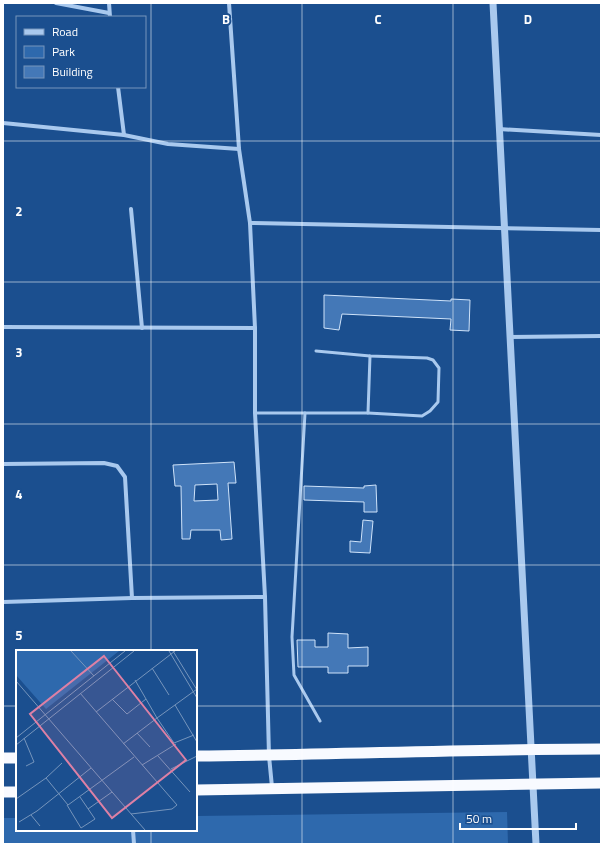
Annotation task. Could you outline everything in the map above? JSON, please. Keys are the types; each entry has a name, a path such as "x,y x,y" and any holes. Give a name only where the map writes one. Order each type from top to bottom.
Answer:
{"highway":[{"path":"197,756 270,756 531,749 601,749"},
{"path":"3,758 16,758"},
{"path":"197,790 601,782"},
{"path":"3,792 16,792"}],"street":[{"path":"56,3 109,15 109,3"},
{"path":"229,3 239,149 250,224 255,328 255,413 265,597 272,789"},
{"path":"493,3 536,844"},
{"path":"118,88 124,135"},
{"path":"3,123 124,135 168,144 239,149"},
{"path":"499,129 601,135"},
{"path":"131,209 142,328"},
{"path":"250,224 601,230"},
{"path":"3,327 255,328"},
{"path":"510,337 601,336"},
{"path":"3,464 104,463 117,466 125,477 132,598"},
{"path":"3,602 132,598 265,597"},
{"path":"133,831 134,844"}],"lane":[{"path":"255,413 368,413 422,416 430,411 438,402 439,368 433,360 427,358 370,356 316,351"},
{"path":"368,413 370,356"},
{"path":"305,413 292,637 294,675 320,721"}],"green space":[{"path":"507,812 508,844 3,844 3,818 16,818 16,831 197,831 197,816"}],"building":[{"path":"324,295 451,301 451,299 470,300 469,331 450,330 451,319 342,314 339,330 324,328"},
{"path":"234,462 236,483 228,483 232,539 221,540 220,530 191,530 190,539 182,539 181,486 175,486 173,465","holes":["217,484 218,500 194,501 195,485"]},
{"path":"376,485 377,512 364,512 364,502 304,500 304,486 364,488 364,486"},
{"path":"363,520 373,521 370,553 350,552 350,541 361,542"},
{"path":"328,633 348,634 348,648 368,647 368,666 348,666 348,673 328,673 328,667 298,667 297,640 315,640 315,647 328,647"}]}
